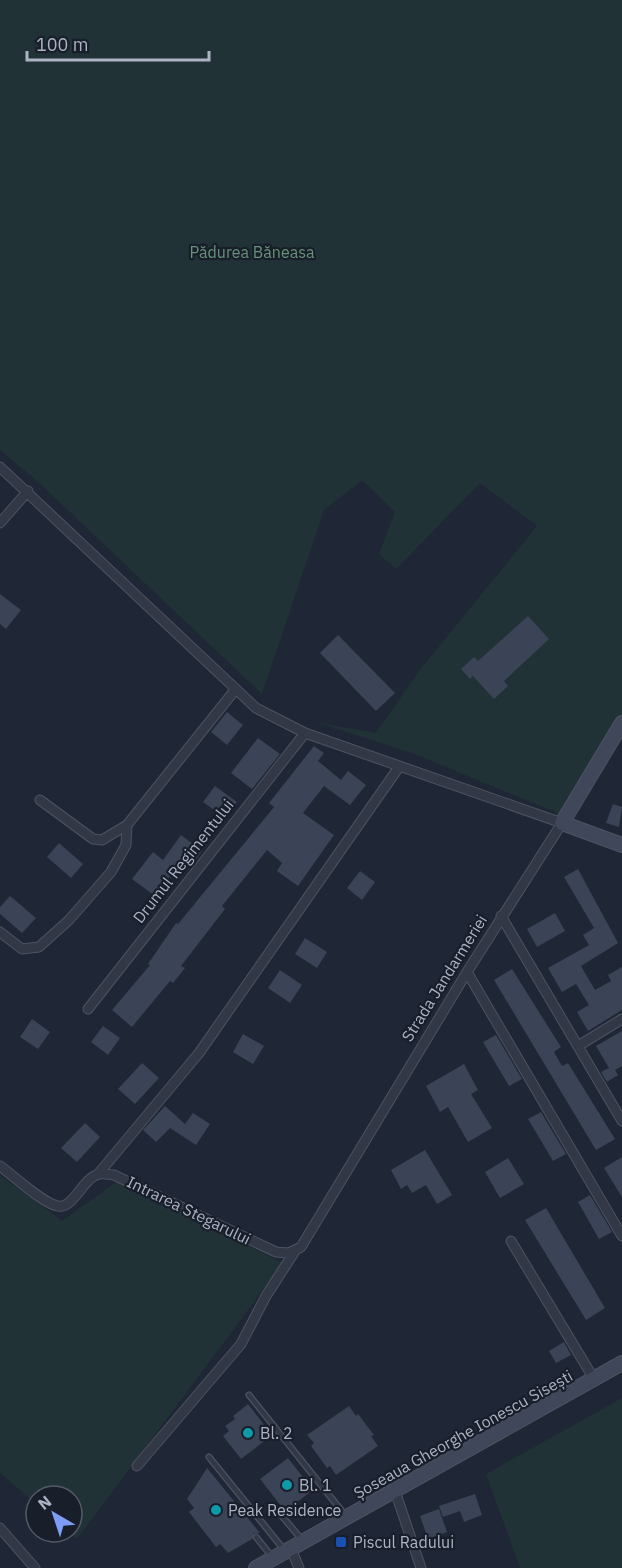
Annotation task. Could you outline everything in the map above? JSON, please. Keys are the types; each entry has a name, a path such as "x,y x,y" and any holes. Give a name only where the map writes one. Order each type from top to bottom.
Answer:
{"main road":[{"name":"Strada Jandarmeriei","path":"562,823 622,723"},
{"path":"562,823 622,844"},
{"name":"Șoseaua Gheorghe Ionescu Sisești","path":"256,1568 622,1364"}],"street":[{"path":"0,467 256,708 305,733 562,823"},
{"path":"0,523 27,491"},
{"path":"40,800 93,839 102,840 127,825 235,690"},
{"name":"Drumul Regimentului","path":"88,1009 305,733"},
{"path":"0,1166 49,1203 60,1207 66,1205 86,1183 99,1173 200,1053 399,767"},
{"name":"Strada Jandarmeriei","path":"137,1466 241,1344 266,1296 294,1251 309,1237 501,916 562,823"},
{"path":"0,932 22,949 39,947 69,921 111,872 126,845 127,825"},
{"path":"501,916 622,1121"},
{"path":"467,972 622,1236"},
{"path":"578,1046 622,1019"},
{"name":"Intrarea Stegarului","path":"99,1173 127,1180 276,1252 284,1254 294,1251"},
{"path":"511,1241 594,1379"},
{"path":"395,1491 421,1568"},
{"path":"0,1528 35,1568"},
{"path":"289,1550 299,1568"}],"lane":[{"path":"249,1395 347,1518"},
{"path":"209,1457 289,1550"},
{"path":"281,1515 289,1550"},
{"path":"256,1537 289,1550"}],"green space":[{"name":"Pădurea Băneasa","path":"0,0 622,0 622,723 562,823 555,812 412,753 319,723 376,733 419,671 537,526 480,483 396,569 379,554 395,512 362,480 324,510 262,694 35,479 0,450"},
{"path":"0,1175 62,1221 118,1181 283,1263 84,1530 84,1484 24,1484 24,1494 0,1473"},
{"path":"622,1398 622,1568 520,1568 486,1474"}],"building":[{"path":"0,594 21,610 6,629 0,624"},
{"path":"528,616 549,639 504,681 508,686 494,699 473,676 470,679 461,669 474,657 478,661"},
{"path":"338,635 395,693 376,711 320,653"},
{"path":"227,712 243,725 227,745 211,732"},
{"path":"258,738 280,754 252,789 231,773"},
{"path":"314,746 324,753 318,761 341,780 348,771 366,785 350,805 324,786 303,813 334,835 298,886 277,871 282,863 267,850 222,906 225,909 181,966 185,968 173,983 170,981 132,1027 112,1010 150,965 148,964 176,923 178,924 274,807 269,803"},
{"path":"215,786 237,802 225,818 203,802"},
{"path":"613,804 622,807 619,827 606,823"},
{"path":"181,835 202,851 191,866 182,860 155,896 132,879 153,852 163,860"},
{"path":"59,843 83,864 71,878 47,857"},
{"path":"578,869 618,943 581,966 595,990 611,981 608,975 622,967 622,1010 588,1031 577,1012 589,1005 576,984 562,992 548,968 589,945 583,935 594,928 564,877"},
{"path":"360,871 375,882 362,900 347,888"},
{"path":"10,896 36,918 22,933 0,914 0,907"},
{"path":"555,913 565,931 537,947 527,929"},
{"path":"305,938 327,952 317,968 295,954"},
{"path":"512,969 561,1047 554,1052 562,1066 568,1063 615,1139 596,1150 494,980"},
{"path":"280,970 302,985 290,1003 268,988"},
{"path":"32,1019 50,1032 38,1049 20,1037"},
{"path":"103,1026 120,1038 108,1055 91,1042"},
{"path":"622,1031 622,1066 615,1070 618,1075 607,1082 601,1072 609,1068 596,1046"},
{"path":"243,1034 264,1046 253,1064 233,1052"},
{"path":"496,1035 522,1079 509,1086 483,1042"},
{"path":"142,1063 159,1078 135,1104 118,1089"},
{"path":"464,1064 478,1090 471,1094 492,1128 468,1142 448,1107 440,1112 426,1086"},
{"path":"165,1106 185,1124 193,1113 210,1124 196,1145 170,1128 156,1142 143,1130"},
{"path":"541,1112 566,1154 553,1161 528,1119"},
{"path":"85,1123 100,1137 77,1162 61,1148"},
{"path":"425,1150 452,1195 437,1204 426,1185 412,1193 407,1185 401,1189 391,1170"},
{"path":"622,1157 622,1197 604,1168"},
{"path":"508,1158 524,1184 500,1198 485,1172"},
{"path":"590,1195 612,1232 599,1239 578,1202"},
{"path":"546,1208 605,1308 586,1320 525,1220"},
{"path":"564,1342 571,1355 556,1363 549,1351"},
{"name":"Bl. 2","path":"248,1404 272,1435 241,1459 223,1436 229,1431 225,1426 235,1419 233,1416"},
{"path":"349,1406 374,1435 371,1436 378,1446 336,1475 330,1466 327,1468 311,1446 314,1443 307,1435"},
{"name":"Bl. 1","path":"288,1458 313,1490 285,1511 260,1479"},
{"name":"Peak Residence","path":"207,1468 260,1533 254,1533 252,1539 228,1553 220,1544 216,1547 189,1512 194,1508 187,1499"},
{"path":"475,1494 482,1515 464,1522 460,1511 443,1517 439,1506"},
{"path":"439,1509 447,1532 428,1539 420,1516"}],"place":[{"name":"Bl. 2","path":"248,1433"},
{"name":"Bl. 1","path":"287,1485"},
{"name":"Peak Residence","path":"216,1510"},
{"name":"Piscul Radului","path":"341,1542"}]}
